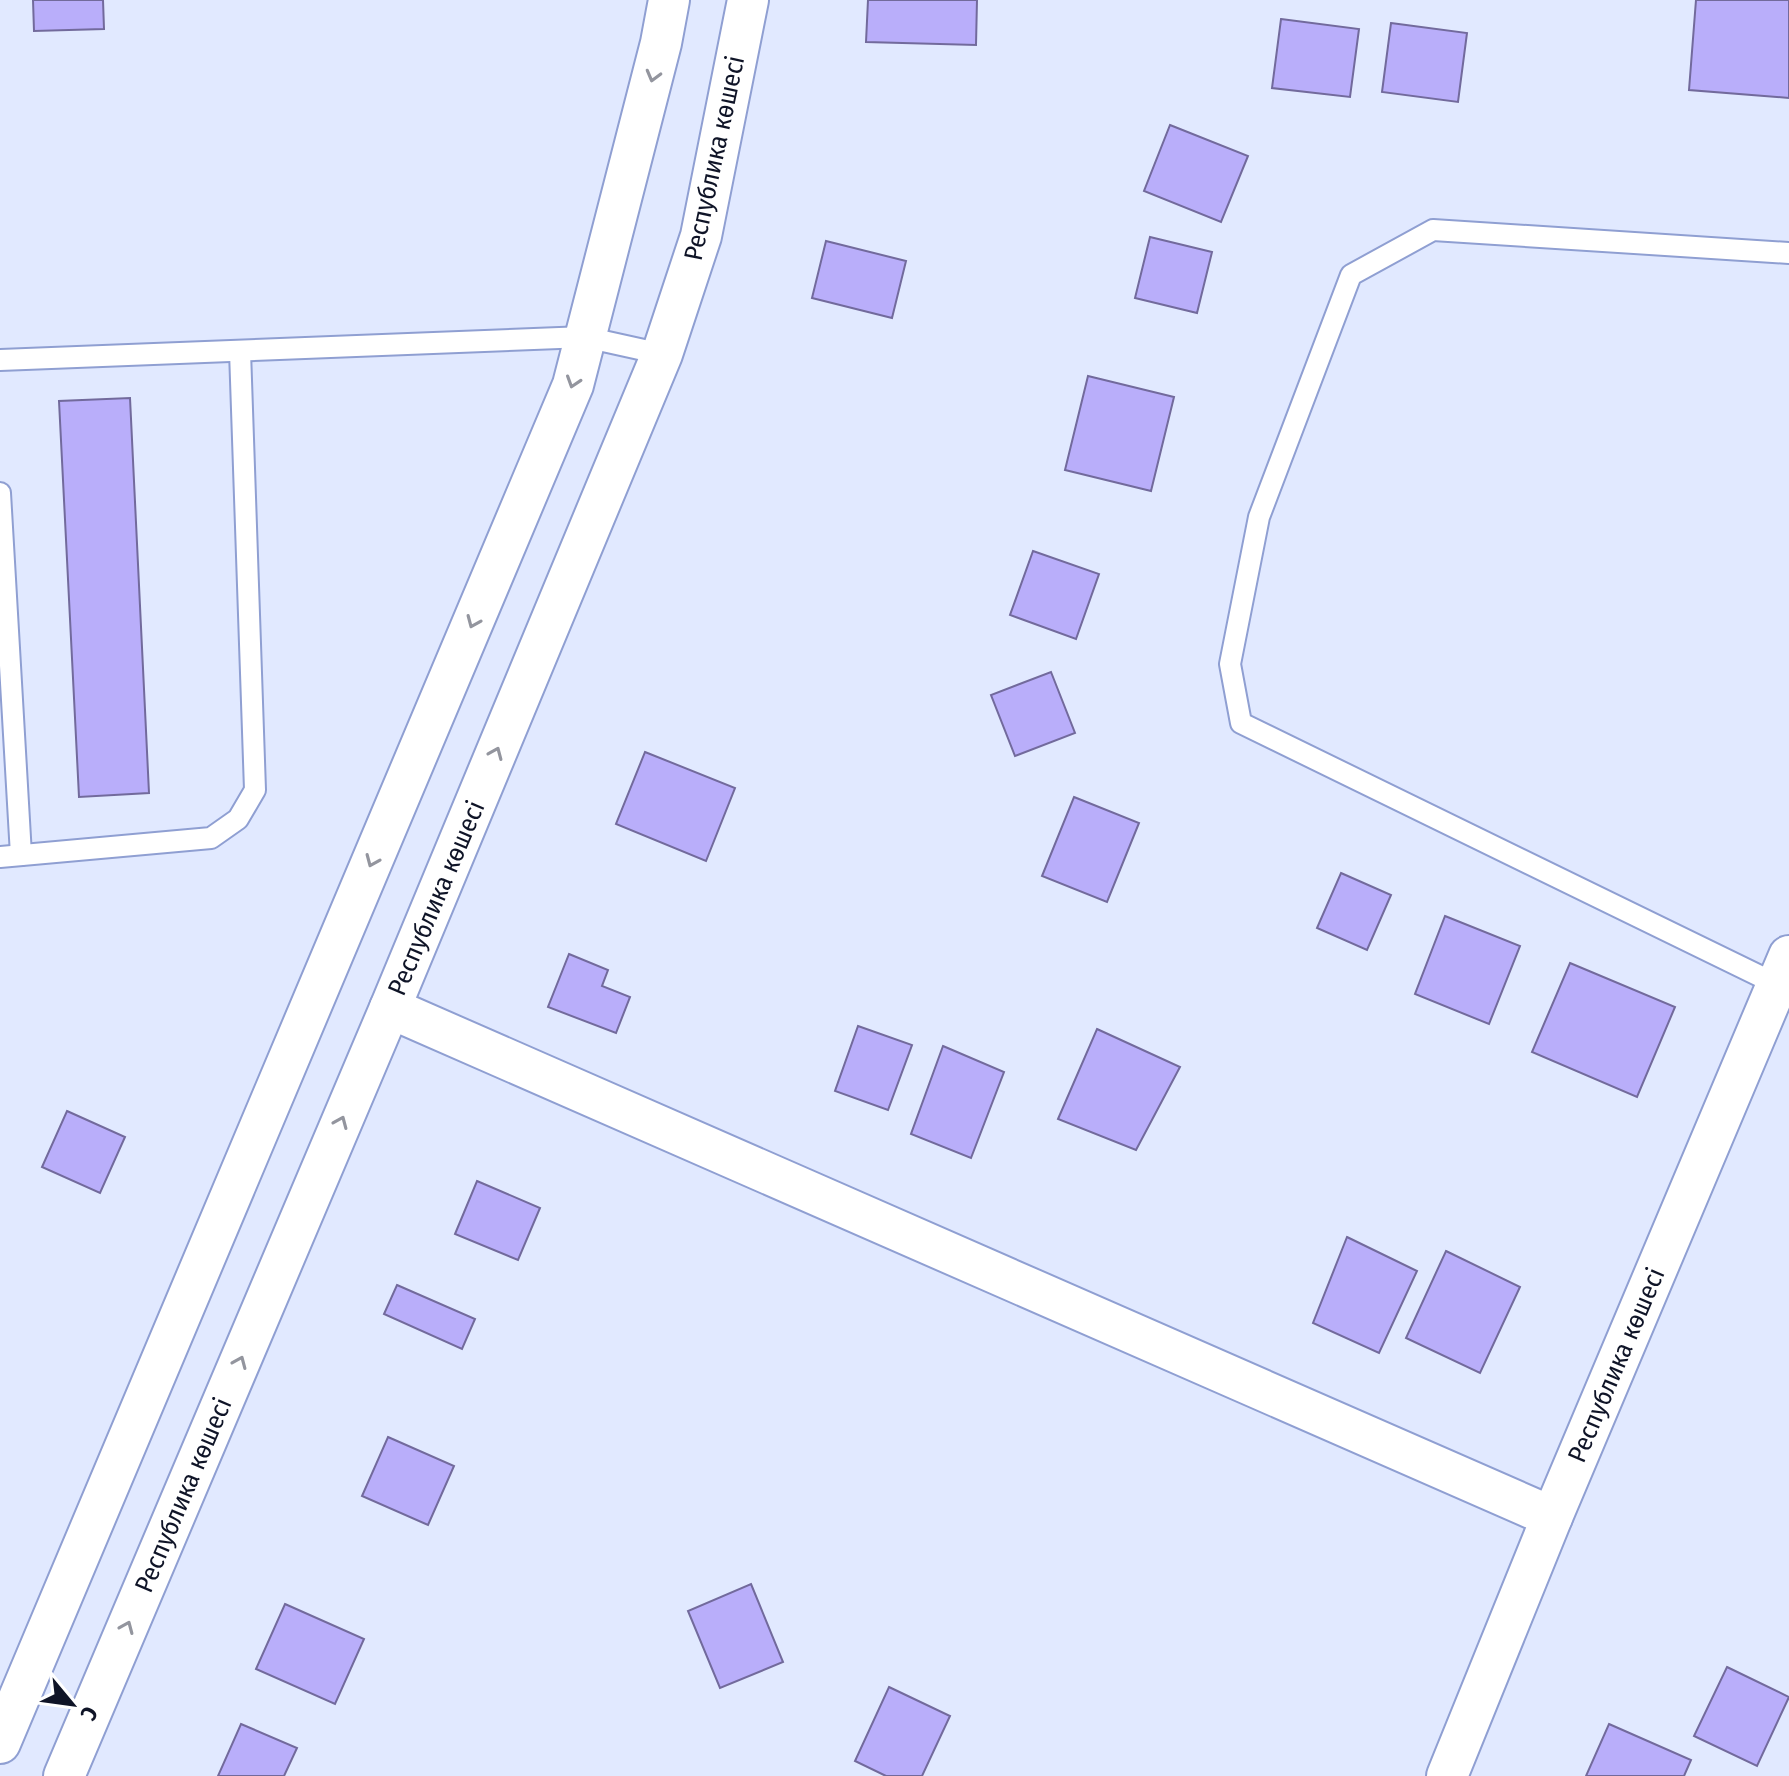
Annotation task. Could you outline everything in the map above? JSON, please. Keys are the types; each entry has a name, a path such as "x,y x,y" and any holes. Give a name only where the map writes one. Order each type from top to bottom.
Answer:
{"street":[{"path":"0,1743 573,385 661,43 669,0"},
{"name":"Республика көшесі","path":"64,1776 390,1008 662,354 701,236 748,0"},
{"name":"Республика көшесі","path":"1447,1776 1552,1517 1784,970"},
{"path":"390,1008 1552,1517"}],"lane":[{"path":"1784,970 1241,723 1230,664 1259,517 1351,275 1433,230 1789,253"},
{"path":"0,360 585,337 662,354"},
{"path":"0,493 10,856 211,838 238,819 255,790 240,351"}],"building":[{"path":"33,0 103,0 104,29 34,31"},
{"path":"868,0 977,0 976,45 866,42"},
{"path":"1696,0 1789,0 1789,98 1689,90"},
{"path":"1281,19 1359,29 1350,97 1272,88"},
{"path":"1391,23 1467,33 1458,102 1382,92"},
{"path":"1170,125 1248,156 1221,222 1144,191"},
{"path":"1150,237 1212,252 1197,313 1135,298"},
{"path":"826,241 906,261 892,318 812,298"},
{"path":"1088,376 1174,397 1151,491 1065,470"},
{"path":"130,398 149,793 79,797 59,401"},
{"path":"1033,551 1099,574 1076,639 1010,615"},
{"path":"1051,672 1075,733 1015,756 991,695"},
{"path":"645,752 735,788 706,861 616,824"},
{"path":"1074,797 1139,823 1107,902 1042,876"},
{"path":"1341,873 1391,895 1367,950 1317,928"},
{"path":"1445,916 1520,946 1489,1024 1415,994"},
{"path":"569,954 608,970 602,986 630,997 616,1033 548,1007"},
{"path":"1570,963 1675,1007 1637,1097 1532,1052"},
{"path":"858,1026 912,1045 888,1110 835,1091"},
{"path":"1097,1029 1180,1067 1136,1150 1058,1119"},
{"path":"943,1046 1004,1072 971,1158 911,1134"},
{"path":"67,1111 125,1137 100,1193 42,1167"},
{"path":"477,1181 540,1208 518,1260 455,1234"},
{"path":"1347,1237 1417,1271 1379,1353 1313,1323"},
{"path":"1446,1251 1520,1287 1480,1373 1406,1338"},
{"path":"397,1285 475,1319 462,1349 384,1314"},
{"path":"388,1437 454,1466 428,1525 362,1496"},
{"path":"751,1584 783,1662 720,1688 688,1611"},
{"path":"285,1604 364,1639 335,1704 256,1669"},
{"path":"1727,1667 1789,1697 1757,1766 1694,1736"},
{"path":"889,1687 950,1716 922,1776 886,1776 855,1761"},
{"path":"241,1724 297,1748 284,1776 218,1776"},
{"path":"1609,1724 1691,1760 1684,1776 1586,1776"}]}
